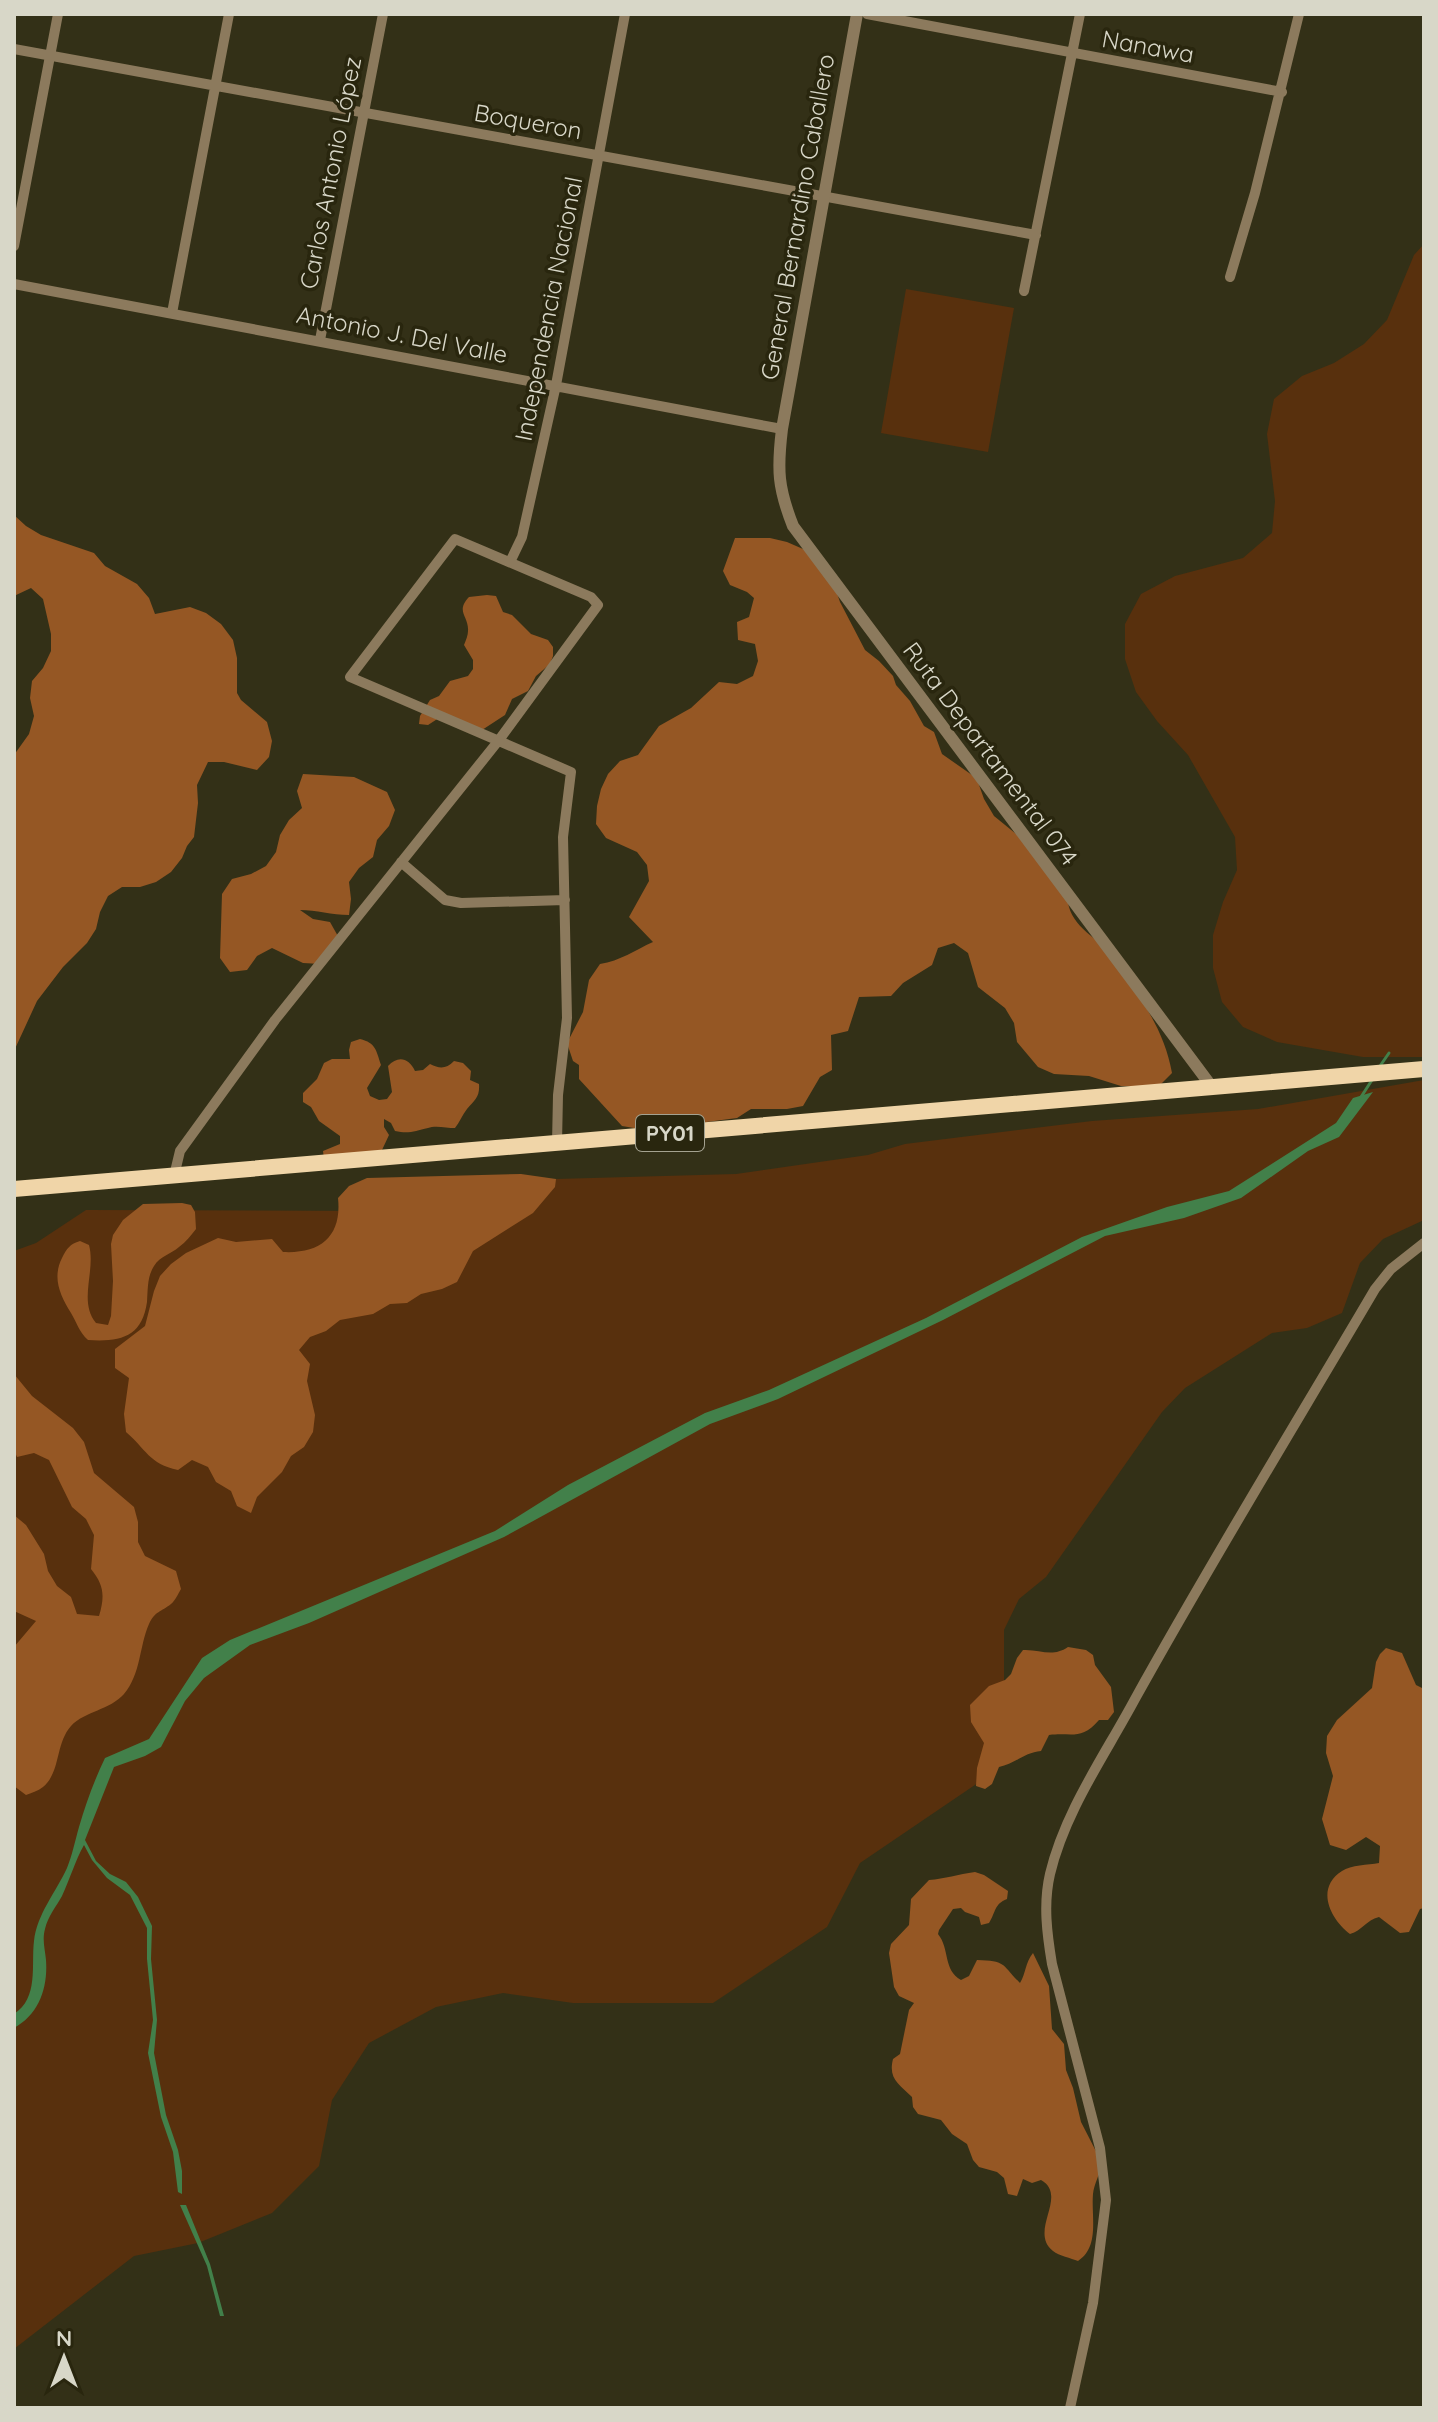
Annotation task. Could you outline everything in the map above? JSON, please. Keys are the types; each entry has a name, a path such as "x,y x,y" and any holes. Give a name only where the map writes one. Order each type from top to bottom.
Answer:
{"highway":[{"name":"PY01","path":"14,1189 1424,1069"}],"street":[{"path":"14,246 58,14"},
{"path":"172,313 229,14"},
{"name":"Carlos Antonio López","path":"320,340 383,14"},
{"name":"Independencia Nacional","path":"510,562 522,537 556,385 625,14"},
{"name":"General Bernardino Caballero","path":"782,429 857,14"},
{"name":"Nanawa","path":"867,14 1282,92"},
{"path":"1024,291 1080,14"},
{"path":"1230,277 1282,92 1299,14"},
{"name":"Boqueron","path":"14,49 1036,235"},
{"name":"Antonio J. Del Valle","path":"14,284 782,429"},
{"name":"Ruta Departamental 074","path":"782,429 778,477 793,526 1212,1087"},
{"path":"174,1176 180,1151 275,1020 499,740 598,605 591,597 455,539 350,677 499,740 571,772 563,837 567,1018 558,1095 557,1143"},
{"path":"401,862 445,900 461,903 565,900"},
{"path":"1070,2408 1093,2303 1106,2200 1100,2148 1047,1935 1045,1902 1050,1873 1073,1813 1157,1660 1367,1302 1391,1269 1424,1243"}],"shaded area":[{"path":"1424,244 1424,1057 1363,1057 1277,1042 1243,1027 1222,1002 1213,968 1213,935 1237,870 1235,837 1188,755 1136,692 1125,659 1125,624 1141,594 1175,576 1243,558 1272,533 1275,501 1267,434 1274,399 1302,376 1334,363 1364,344 1387,320 1414,255"},
{"path":"906,289 1014,308 988,452 881,433"},
{"path":"14,515 41,535 94,553 105,566 137,584 149,598 155,614 190,607 206,613 221,624 233,640 237,658 237,693 267,722 272,741 269,757 257,770 224,762 208,762 197,785 194,837 182,858 171,872 156,882 140,887 122,887 108,896 96,929 37,1001 14,1051 14,755 29,734 34,716 30,698 32,681 51,651 51,634 43,599 31,588 14,596"},
{"path":"735,538 770,538 819,556 829,570 840,602 865,650 893,676 924,726 934,732 942,754 978,782 994,816 1021,838 1068,902 1074,919 1119,963 1151,1016 1166,1049 1172,1073 1159,1086 1121,1086 1089,1076 1054,1074 1038,1067 1017,1042 1014,1023 1005,1008 978,987 968,953 954,943 938,948 932,965 903,983 891,996 859,997 848,1031 831,1035 832,1070 820,1077 803,1106 751,1109 737,1118 699,1123 676,1135 622,1126 579,1079 579,1065 573,1061 567,1043 583,1012 589,980 600,964 621,958 653,942 629,917 649,881 647,865 637,852 606,838 596,824 601,789 608,774 620,761 638,755 659,726 691,708 719,682 737,684 753,676 758,661 755,644 738,640 737,622 749,617 754,598 730,585 723,571"},
{"path":"496,596 503,612 512,615 531,634 548,640 553,647 550,664 536,676 528,691 512,699 505,715 482,730 442,716 428,725 419,724 420,716 430,700 439,696 450,681 468,676 473,669 473,660 464,645 468,626 463,607 469,597"},
{"path":"303,774 354,777 387,792 395,810 389,826 377,840 373,857 359,868 349,882 349,915 300,910 313,919 330,922 339,938 321,964 303,963 272,948 257,956 247,970 230,972 220,958 222,894 232,879 266,866 276,852 280,835 289,820 302,808 297,791"},
{"path":"360,1039 372,1045 381,1065 367,1088 370,1096 387,1099 392,1092 388,1066 399,1059 410,1063 415,1071 423,1070 430,1064 448,1066 454,1061 463,1063 471,1071 470,1080 479,1084 475,1101 455,1128 434,1127 400,1132 384,1119 389,1135 382,1150 324,1159 323,1151 340,1144 340,1136 319,1121 311,1107 303,1102 303,1093 317,1079 324,1063 332,1059 350,1059 351,1042"},
{"path":"1424,1080 1424,1220 1383,1239 1360,1263 1342,1313 1307,1328 1272,1333 1185,1388 1162,1412 1046,1577 1019,1599 1004,1630 1004,1704 994,1772 860,1863 827,1927 713,2003 573,2003 503,1993 436,2007 369,2043 332,2100 319,2166 272,2213 198,2243 134,2256 14,2349 14,1251 36,1243 86,1210 364,1211 556,1179 736,1174 868,1155 905,1144 1092,1121 1258,1109"},
{"path":"1373,1092 1339,1137 1308,1151 1241,1198 1184,1218 1105,1236 943,1320 778,1399 710,1424 504,1537 309,1623 250,1645 204,1678 185,1701 161,1747 114,1767 85,1840 96,1861 110,1874 126,1882 138,1897 152,1926 151,1959 157,2020 154,2053 166,2115 178,2150 182,2194 178,2192 173,2152 161,2117 148,2053 153,2020 147,1928 130,1895 107,1878 84,1845 45,1929 46,1970 40,1999 30,2015 14,2028 14,2014 22,2007 31,1990 34,1941 39,1922 67,1868 87,1801 105,1758 149,1739 202,1658 230,1640 495,1531 568,1485 705,1413 769,1390 926,1318 1082,1237 1167,1207 1229,1191 1336,1123 1353,1098"},
{"path":"521,1174 556,1179 555,1187 533,1213 473,1251 457,1282 421,1294 407,1303 390,1304 373,1314 340,1320 326,1331 310,1337 299,1350 310,1364 307,1381 315,1415 313,1432 304,1447 291,1456 282,1472 257,1497 251,1513 237,1506 231,1491 216,1482 208,1467 192,1460 178,1470 160,1464 126,1432 124,1414 129,1378 115,1368 115,1349 145,1326 160,1276 186,1253 218,1238 236,1242 272,1239 283,1252 318,1246 326,1240 336,1223 338,1198 349,1186 367,1178"},
{"path":"143,1204 191,1205 195,1212 196,1229 182,1245 154,1266 140,1323 135,1330 120,1338 88,1340 78,1327 59,1286 59,1265 66,1252 71,1245 80,1241 89,1245 88,1305 96,1323 108,1325 113,1281 113,1235 123,1220"},
{"path":"14,1374 32,1396 73,1428 84,1442 94,1473 134,1507 138,1542 145,1556 176,1571 181,1589 172,1603 151,1620 134,1678 124,1694 71,1726 62,1741 49,1781 26,1795 14,1786 14,1647 36,1621 14,1611 14,1515 26,1525 44,1554 48,1571 57,1586 71,1597 77,1614 99,1616 103,1597 99,1580 91,1569 94,1535 86,1519 72,1507 49,1460 34,1453 17,1457 14,1450"},
{"path":"1068,1647 1086,1650 1093,1655 1095,1665 1111,1687 1114,1712 1108,1720 1099,1720 1087,1731 1049,1735 1041,1751 999,1767 992,1784 985,1789 976,1786 984,1743 971,1722 970,1705 989,1686 1011,1674 1023,1650 1051,1653"},
{"path":"1386,1648 1402,1653 1416,1685 1424,1689 1424,1908 1420,1909 1409,1932 1400,1933 1379,1917 1350,1934 1337,1920 1328,1903 1329,1886 1346,1869 1379,1863 1380,1846 1366,1837 1346,1850 1330,1845 1322,1819 1333,1776 1326,1753 1327,1736 1337,1720 1372,1688 1376,1662"},
{"path":"975,1872 1008,1891 1007,1899 997,1906 989,1923 981,1925 979,1917 961,1908 953,1909 938,1934 952,1971 961,1980 969,1976 977,1960 1003,1965 1020,1983 1033,1953 1049,1986 1052,2029 1064,2044 1066,2070 1081,2122 1102,2163 1093,2194 1092,2239 1085,2255 1078,2261 1056,2253 1046,2243 1046,2224 1051,2204 1049,2187 1041,2180 1032,2183 1023,2179 1017,2196 1008,2194 1004,2178 997,2172 979,2167 967,2144 952,2134 941,2120 918,2114 912,2097 896,2081 892,2072 893,2059 900,2054 909,2010 914,2003 899,1996 894,1987 889,1953 891,1944 909,1925 911,1899 929,1880"},
{"path":"180,2205 186,2205 210,2264 224,2316 220,2316 207,2266"}],"waterway":[{"path":"1380,1066 1389,1053"},
{"path":"1361,1097 1372,1080"}]}
